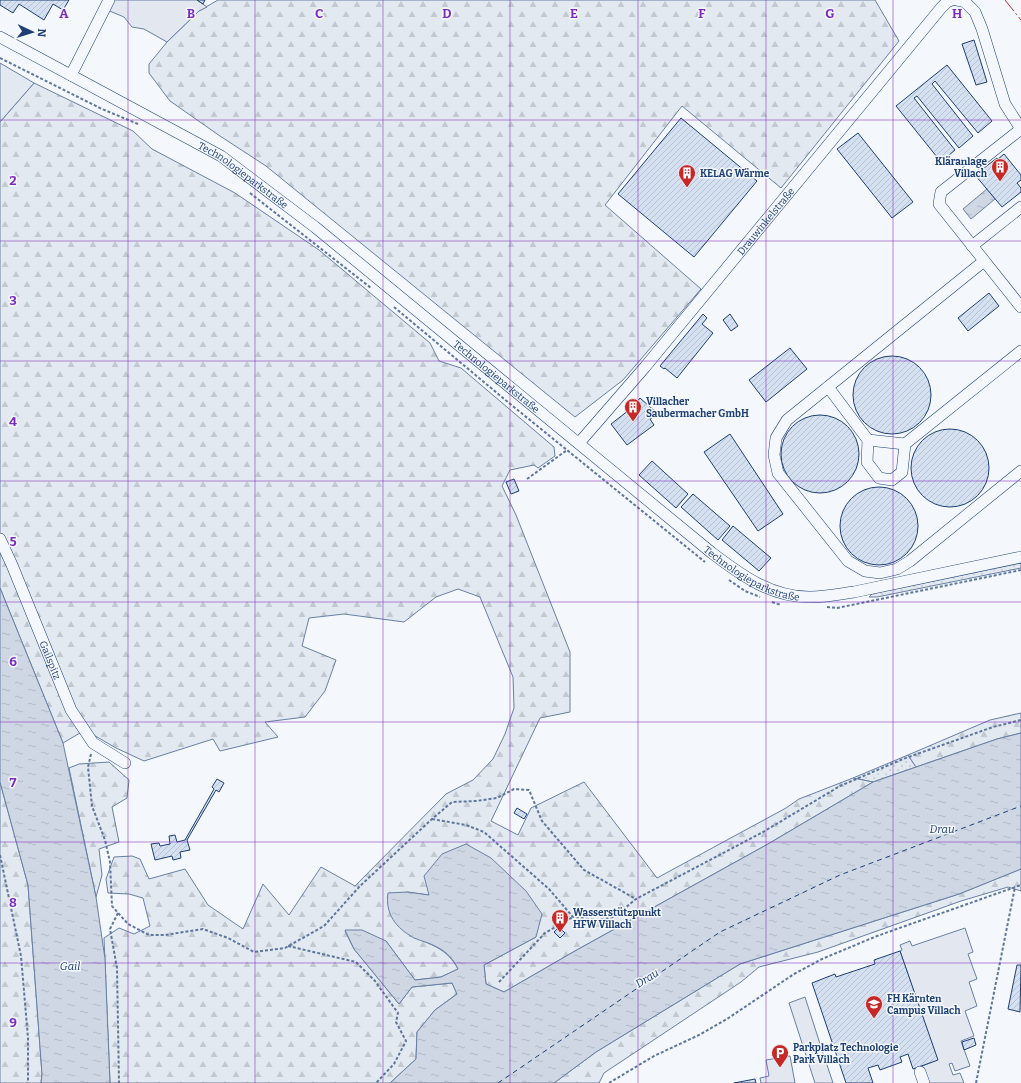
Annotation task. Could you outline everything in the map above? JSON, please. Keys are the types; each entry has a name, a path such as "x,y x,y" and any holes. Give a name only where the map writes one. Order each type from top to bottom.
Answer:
{"street":[{"path":"71,75 109,0"},
{"name":"Drauwinkelstraße","path":"579,443 655,355 941,8 947,2 952,0"},
{"path":"962,1 975,12 982,29 1005,104 1021,129 941,192 939,204 1021,308"},
{"name":"Technologieparkstraße","path":"0,37 221,156 315,227 712,553 736,571 758,584 776,592 798,596 829,596 1021,557"},
{"path":"972,246 1021,207"},
{"path":"984,261 787,420 776,438 774,455 778,473 782,479 848,561 865,571 880,573 897,569 910,561 1021,471"},
{"path":"868,440 905,444 1021,351"},
{"path":"828,387 868,440 866,462 879,478 892,480 902,472 905,444"},
{"name":"Gailspitz","path":"0,539 71,710 93,743 125,763"}],"path":[{"path":"527,479 566,450 579,443"},
{"path":"499,982 545,933 573,917 597,920 614,917 636,899 764,832 840,786 903,759 993,727 1021,720"},
{"path":"93,743 88,767 92,806 105,840 110,862 112,906 128,924 149,934 165,935 203,929 228,938 254,952 285,948 324,926 360,886 452,802 497,798 514,789 529,790 542,821 584,870 636,899"},
{"path":"432,819 466,825 484,832 549,889 573,917"},
{"path":"0,855 21,956 28,1038 28,1083"},
{"path":"609,1083 654,1056 699,1035 794,974 822,959 877,936 1021,885"},
{"path":"976,1083 1016,888"},
{"path":"118,913 110,929 117,968 119,1083"},
{"path":"288,946 356,962 375,981 398,1013 396,1022 406,1041 394,1064 376,1083"}],"green space":[{"path":"218,0 875,0 899,41 781,188 682,106 605,205 701,289 623,380 575,417 266,166 170,101 149,73 149,64 167,42 199,11"},
{"path":"0,63 34,83 0,122"},
{"path":"34,83 133,131 152,149 235,193 319,250 430,343 439,361 461,368 554,447 555,456 538,468 534,465 510,470 502,486 516,515 570,652 570,712 540,718 491,821 518,835 531,808 584,782 657,878 786,808 799,799 853,778 873,782 768,844 504,992 486,984 484,965 536,937 429,895 407,892 414,937 445,952 458,969 441,977 415,980 386,941 345,931 354,949 399,1004 412,987 452,983 457,994 435,1010 417,1032 416,1059 390,1083 110,1083 104,938 119,928 134,934 150,926 143,898 129,894 108,893 106,879 114,857 132,856 140,859 149,879 185,869 208,905 243,929 263,884 289,915 321,867 355,886 446,794 473,780 493,759 505,734 514,708 513,677 480,597 458,589 436,597 404,622 344,614 309,618 302,646 336,660 325,691 305,717 265,722 278,737 220,751 213,739 144,761 116,748 85,730 63,743 0,588 0,122"},
{"path":"1021,563 1021,568 877,597 869,597 872,594"},
{"path":"1021,713 1021,733 997,739 916,767 908,755 990,720"},
{"path":"908,755 916,767 873,782 853,778"},
{"path":"109,762 129,780 127,798 112,807 119,842 99,849 102,875 96,897 69,768 79,764"},
{"path":"0,782 28,885 42,1074 41,1083 0,1083"},
{"path":"1021,869 1021,891 1008,887 961,901 818,952 759,967 741,982 604,1073 599,1083 554,1083 596,1052 740,964 959,894"}],"shaded area":[{"path":"104,0 197,0 207,7 199,11 167,42 144,29 132,27 124,17 100,7"},
{"path":"965,928 973,952 968,954 977,979 969,982 977,1006 965,1011 974,1036 961,1041 970,1066 955,1071 952,1063 949,1064 953,1075 960,1073 964,1083 928,1083 922,1066 937,1060 900,951 902,950 900,945 910,941 912,946"},
{"path":"805,997 833,1083 815,1083 789,1003"},
{"name":"Parkplatz Technologie Park Villach","path":"790,1056 795,1083 761,1083 760,1078 769,1076 766,1060"}],"water":[{"path":"987,189 995,199 971,219 963,209"},
{"name":"Gail","path":"0,588 63,743 96,897 105,959 110,1083 41,1083 42,1074 28,885 0,782"},
{"name":"Drau","path":"1021,733 1021,869 959,894 740,964 596,1052 554,1083 390,1083 416,1059 417,1032 435,1010 457,994 452,983 412,987 399,1004 354,949 345,930 362,930 386,941 415,980 441,977 458,969 452,959 444,951 414,938 402,930 393,920 388,907 388,893 407,892 429,895 424,876 442,854 466,844 491,858 526,891 542,914 536,937 484,965 486,984 504,992 768,844 873,782 997,739"}],"building":[{"path":"0,0 69,0 63,10 53,4 44,20 19,4 13,13 0,5"},
{"path":"197,0 205,0 203,4"},
{"path":"974,40 987,82 976,85 962,44"},
{"path":"947,65 992,121 978,133 935,81 932,84 973,136 959,148 917,96 914,98 955,150 941,162 896,106"},
{"name":"KELAG Wärme","path":"681,118 757,181 694,257 618,194"},
{"path":"858,133 913,202 892,218 837,149"},
{"name":"Kläranlage Villach","path":"1004,154 1021,175 1021,180 1017,183 1021,188 1021,192 1002,207 975,175"},
{"path":"989,293 999,306 968,331 958,318"},
{"path":"703,314 707,318 702,324 713,333 677,378 665,368 664,369 660,366"},
{"path":"730,314 738,326 731,331 723,320"},
{"path":"790,348 807,369 766,402 749,380"},
{"path":"892,356 907,359 920,367 928,380 931,395 928,410 920,423 907,431 892,434 877,431 864,423 856,410 853,395 856,380 864,367 877,359"},
{"name":"Villacher Saubermacher GmbH","path":"640,398 658,414 650,419 654,425 627,445 611,424 633,407"},
{"path":"820,415 835,418 848,426 856,439 859,454 856,469 848,482 835,490 820,493 805,490 792,482 784,469 781,454 784,439 792,426 805,418"},
{"path":"950,429 965,432 978,440 986,453 989,468 986,483 978,496 965,504 950,507 935,504 922,496 914,483 911,468 914,453 922,440 935,432"},
{"path":"730,434 783,514 758,531 704,452"},
{"path":"652,461 688,494 676,508 639,475"},
{"path":"514,479 519,491 511,494 506,482"},
{"path":"879,487 894,490 907,498 915,511 918,526 915,541 907,554 894,562 879,565 864,562 851,554 843,541 840,526 843,511 851,498 864,490"},
{"path":"693,494 730,526 718,540 681,507"},
{"path":"733,526 771,558 759,571 722,540"},
{"path":"217,779 224,783 219,792 216,790 187,840 190,850 180,852 181,858 173,860 172,856 155,860 151,844 159,843 160,846 170,844 169,836 175,835 177,842 185,840 214,789 212,787"},
{"path":"517,808 527,814 524,819 514,813"},
{"name":"Wasserstützpunkt HFW Villach","path":"559,927 565,933 560,938 554,932"},
{"name":"FH Kärnten Campus Villach","path":"900,951 938,1060 913,1069 908,1054 900,1057 902,1062 880,1070 878,1065 868,1068 873,1083 846,1083 812,983 835,974 836,977 875,964 874,960"},
{"path":"1017,965 1021,965 1020,1012 1008,1009"},
{"path":"974,1038 976,1045 964,1050 962,1042"},
{"path":"755,1079 756,1083 734,1083"}],"ferry route":[{"path":"498,1083 720,932 840,875 1021,806"}],"power":[{"path":"1005,0 1021,20"}],"place":[{"name":"Kläranlage Villach","path":"1000,182"},
{"name":"KELAG Wärme","path":"687,188"},
{"name":"Villacher Saubermacher GmbH","path":"633,422"},
{"name":"Wasserstützpunkt HFW Villach","path":"560,933"},
{"name":"FH Kärnten Campus Villach","path":"874,1019"},
{"name":"Parkplatz Technologie Park Villach","path":"780,1068"}]}
